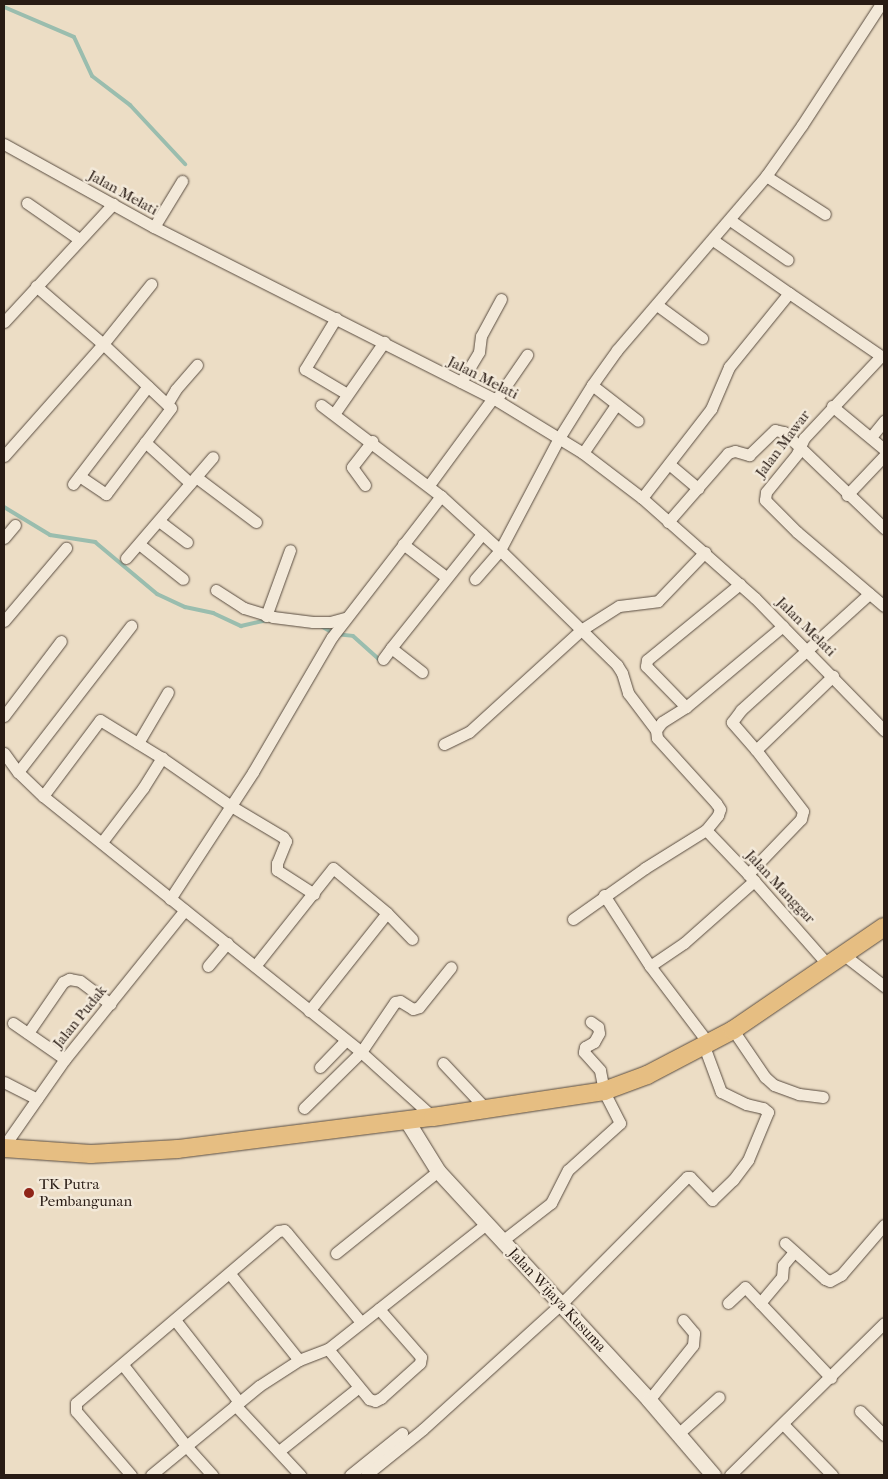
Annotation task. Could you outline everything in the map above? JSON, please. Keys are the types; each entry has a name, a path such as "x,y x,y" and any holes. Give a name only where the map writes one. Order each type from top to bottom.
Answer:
{"main road":[{"path":"4,1147 91,1154 132,1153 406,1121 604,1091 632,1081 733,1030 884,928"}],"street":[{"path":"475,579 500,550 559,438 592,385 617,350 766,176 802,125 881,4"},
{"name":"Jalan Melati","path":"4,144 154,227 494,399 583,453 642,498 740,584 808,649 884,730"},
{"path":"766,176 825,214"},
{"path":"154,227 182,181"},
{"path":"27,203 79,239"},
{"path":"4,322 113,204"},
{"path":"730,220 788,260"},
{"path":"713,240 881,357"},
{"path":"4,456 103,344 151,284"},
{"path":"36,286 103,344 148,386 171,408 106,494 76,480 148,386"},
{"path":"642,498 711,410 729,367 789,293"},
{"path":"461,382 480,348 480,336 501,299"},
{"path":"657,305 702,338"},
{"path":"336,318 305,369 347,394"},
{"path":"334,414 384,342"},
{"path":"429,485 527,355"},
{"name":"Jalan Mawar","path":"881,357 832,406 804,438 797,454 766,492 765,500 797,532 884,606"},
{"path":"167,404 176,389 197,365"},
{"path":"592,385 638,421"},
{"path":"321,405 429,485 500,550 617,665 622,673 628,693 656,730 657,738 720,809 718,815 706,830 604,895 573,919"},
{"path":"583,453 616,405"},
{"path":"832,406 884,448"},
{"path":"871,437 884,421"},
{"path":"668,522 728,453 735,451 749,455 775,430 784,432 799,449 884,528"},
{"path":"365,485 352,467 372,441"},
{"path":"145,442 193,480 256,522"},
{"path":"847,495 884,456"},
{"path":"126,558 214,457"},
{"path":"669,464 698,488"},
{"path":"170,899 253,772 332,637 440,496"},
{"path":"159,520 187,542"},
{"path":"4,538 14,524"},
{"path":"382,659 482,534"},
{"path":"139,544 183,579"},
{"path":"403,544 446,577"},
{"path":"4,621 66,548"},
{"path":"266,616 290,550"},
{"path":"444,744 468,732 581,630 619,606 658,601 705,552"},
{"path":"686,707 646,666 646,661 740,584"},
{"path":"216,590 244,608 266,616 313,622 343,621"},
{"path":"650,966 684,943 751,877 803,816 803,811 732,722 741,710 870,594"},
{"path":"18,772 131,626"},
{"path":"656,730 662,722 686,707 784,626"},
{"path":"4,716 61,641"},
{"path":"391,648 422,672"},
{"path":"756,750 833,676"},
{"path":"138,743 168,692"},
{"path":"43,796 100,720 162,758 230,806 283,837 286,841 277,863 277,870 314,894"},
{"path":"4,753 18,772 43,796 170,899 228,943 361,1052 434,1117"},
{"path":"102,842 143,788 162,758"},
{"name":"Jalan Manggar","path":"706,830 751,877 829,966"},
{"path":"255,966 333,868 387,913 412,938"},
{"path":"366,1475 423,1429 561,1304 687,1177 690,1177 710,1199 714,1200 748,1160 768,1112 766,1109 746,1104 721,1092 706,1045 650,966 604,895"},
{"name":"Jalan Pudak","path":"4,1147 65,1060 185,910"},
{"path":"309,1010 387,913"},
{"path":"208,966 228,943"},
{"path":"844,955 884,986"},
{"path":"304,1108 361,1052 395,1002 400,1001 412,1009 419,1007 451,967"},
{"path":"28,1033 63,982 69,979 80,981 110,1004"},
{"path":"502,1241 551,1203 568,1170 620,1124 604,1091 600,1070 584,1052 585,1047 594,1042 599,1033 598,1027 592,1022"},
{"path":"13,1024 65,1060"},
{"path":"733,1030 764,1077 774,1085 799,1094 823,1097"},
{"path":"320,1067 346,1040"},
{"path":"442,1062 487,1110"},
{"path":"4,1082 37,1099"},
{"name":"Jalan Wijaya Kusuma","path":"406,1121 438,1171 649,1400 713,1475"},
{"path":"336,1253 438,1171"},
{"path":"152,1475 237,1403 298,1360 328,1349 486,1224"},
{"path":"784,1243 825,1279 830,1281 841,1275 884,1225"},
{"path":"131,1475 76,1411 75,1407 82,1398 281,1230 287,1233 361,1322"},
{"path":"760,1303 782,1277 782,1265 794,1252"},
{"path":"230,1274 298,1360"},
{"path":"728,1303 743,1287 831,1378"},
{"path":"328,1349 369,1399 375,1401 381,1398 420,1363 421,1357 379,1309"},
{"path":"175,1320 237,1403 300,1475"},
{"path":"649,1400 693,1345 694,1333 683,1320"},
{"path":"730,1475 831,1378 884,1323"},
{"path":"123,1364 187,1447 212,1475"},
{"path":"279,1451 359,1387"},
{"path":"678,1434 719,1397"},
{"path":"860,1411 884,1436"},
{"path":"782,1424 832,1475"},
{"path":"350,1475 402,1433"}],"waterway":[{"path":"4,7 74,37 92,76 130,105 185,164"},
{"path":"4,507 50,535 95,542 157,594 185,607 213,613 241,626 267,620"},
{"path":"321,626 335,634 353,636 380,660"}],"place":[{"name":"TK Putra Pembangunan","path":"29,1193"}]}
